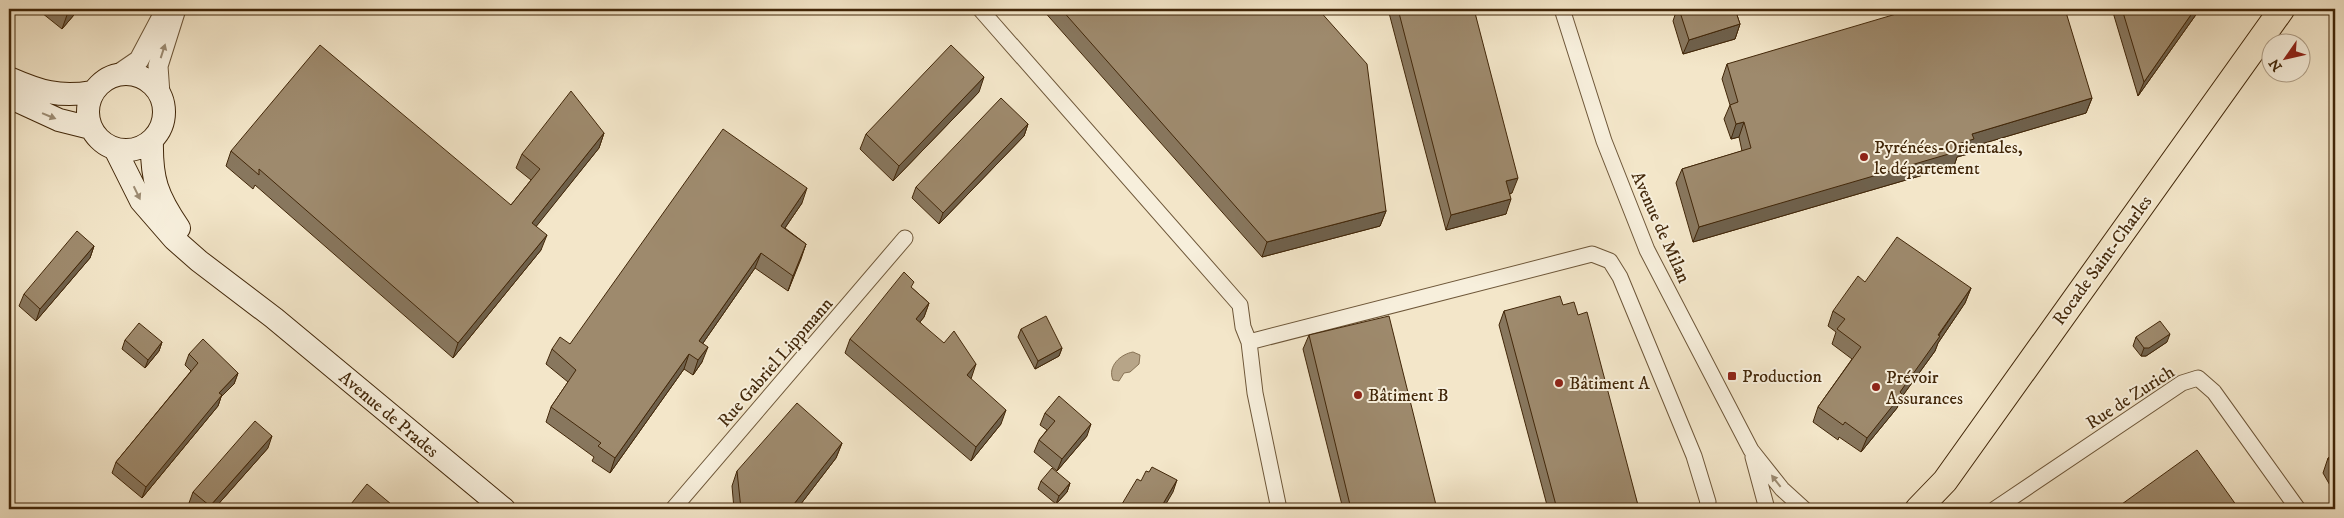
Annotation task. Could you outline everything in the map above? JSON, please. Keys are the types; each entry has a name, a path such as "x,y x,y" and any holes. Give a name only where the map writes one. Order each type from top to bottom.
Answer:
{"main road":[{"name":"Rocade Saint-Charles","path":"1918,509 1945,481 2282,9"},
{"name":"Rocade Saint-Charles","path":"2280,32 2296,9"},
{"name":"Rocade Saint-Charles","path":"1935,509 2262,57"},
{"path":"120,73 132,73 143,77 153,84 160,94 164,106 164,118 160,130 152,140 141,147 128,150 115,149 97,137 91,128 87,110 92,92 99,83 120,73"},
{"path":"9,78 52,94 73,95 92,92"},
{"path":"9,97 59,120 91,128"},
{"name":"Avenue de Prades","path":"152,140 151,167 157,190 179,228 274,318"},
{"name":"Avenue de Prades","path":"115,149 141,201 174,239 199,261 274,318 504,509"}],"street":[{"path":"120,73 139,60 166,9"},
{"path":"160,94 158,66 176,9"},
{"path":"980,9 1240,305 1243,327 1249,342 1255,393 1280,509"},
{"name":"Avenue de Milan","path":"1562,9 1604,141 1647,250 1751,450 1782,489 1804,509"},
{"name":"Rue Gabriel Lippmann","path":"673,509 905,238"},
{"path":"1249,342 1592,254 1610,261 1620,277 1694,456 1708,502 1706,509"},
{"name":"Rue de Zurich","path":"1996,509 2182,383 2198,378 2214,392 2298,509"},
{"name":"Avenue de Milan","path":"1751,450 1767,509"}],"shaded area":[{"path":"1133,352 1140,355 1139,364 1130,372 1124,373 1119,381 1113,380 1112,370 1116,362 1124,355"}],"building":[{"path":"60,9 72,9 67,15"},
{"path":"1061,9 1318,9 1367,64 1386,211 1267,242"},
{"path":"1398,9 1474,9 1518,178 1506,181 1511,199 1451,215"},
{"path":"1679,9 1735,9 1740,24 1689,40"},
{"path":"1913,9 2065,9 2092,98 1972,134 1974,139 1958,144 1959,151 1699,227 1682,169 1751,148 1744,122 1736,124 1730,105 1738,102 1727,64"},
{"path":"2122,9 2195,9 2144,82"},
{"path":"320,45 511,205 540,169 522,154 571,91 604,133 532,223 547,235 458,343 259,169 259,175 231,151"},
{"path":"951,45 984,77 899,166 866,134"},
{"path":"1001,98 1028,124 943,213 916,187"},
{"path":"723,129 807,188 781,226 806,244 793,276 761,253 699,341 708,347 698,360 689,354 615,458 598,446 601,443 551,407 576,370 552,349 560,337 570,344"},
{"path":"77,231 94,246 40,309 24,294"},
{"path":"1897,237 1971,288 1900,392 1902,394 1867,438 1845,422 1843,425 1818,407 1861,347 1837,329 1845,319 1833,311 1858,276 1865,282"},
{"path":"904,272 914,282 911,287 929,303 916,319 944,343 954,331 976,364 967,375 1006,410 976,447 850,339"},
{"name":"Bâtiment A","path":"1560,296 1563,305 1574,302 1578,315 1587,312 1639,509 1557,509 1504,311"},
{"path":"1046,316 1062,348 1038,361 1021,329"},
{"name":"Bâtiment B","path":"1389,316 1437,509 1351,509 1309,335"},
{"path":"2160,321 2170,334 2149,348 2144,348 2136,337"},
{"path":"139,323 162,342 148,360 125,340"},
{"path":"203,339 238,373 219,393 222,395 146,487 116,462 198,363 189,354"},
{"path":"1059,396 1091,424 1062,459 1039,440 1055,421 1045,413"},
{"path":"797,403 842,443 790,509 741,509 737,471"},
{"path":"255,421 272,436 210,506 193,492"},
{"path":"2197,450 2239,509 2115,509"},
{"path":"2335,454 2335,470 2328,458"},
{"path":"1152,467 1177,480 1160,509 1119,509 1137,479 1141,481 1146,471 1149,472"},
{"path":"1052,468 1070,483 1059,496 1041,481"},
{"path":"367,484 391,504 386,509 347,509"}],"place":[{"name":"Pyrénées-Orientales, le département","path":"1864,157"},
{"name":"Production","path":"1732,376"},
{"name":"Bâtiment A","path":"1559,383"},
{"name":"Prévoir Assurances","path":"1876,387"},
{"name":"Bâtiment B","path":"1358,395"}]}
